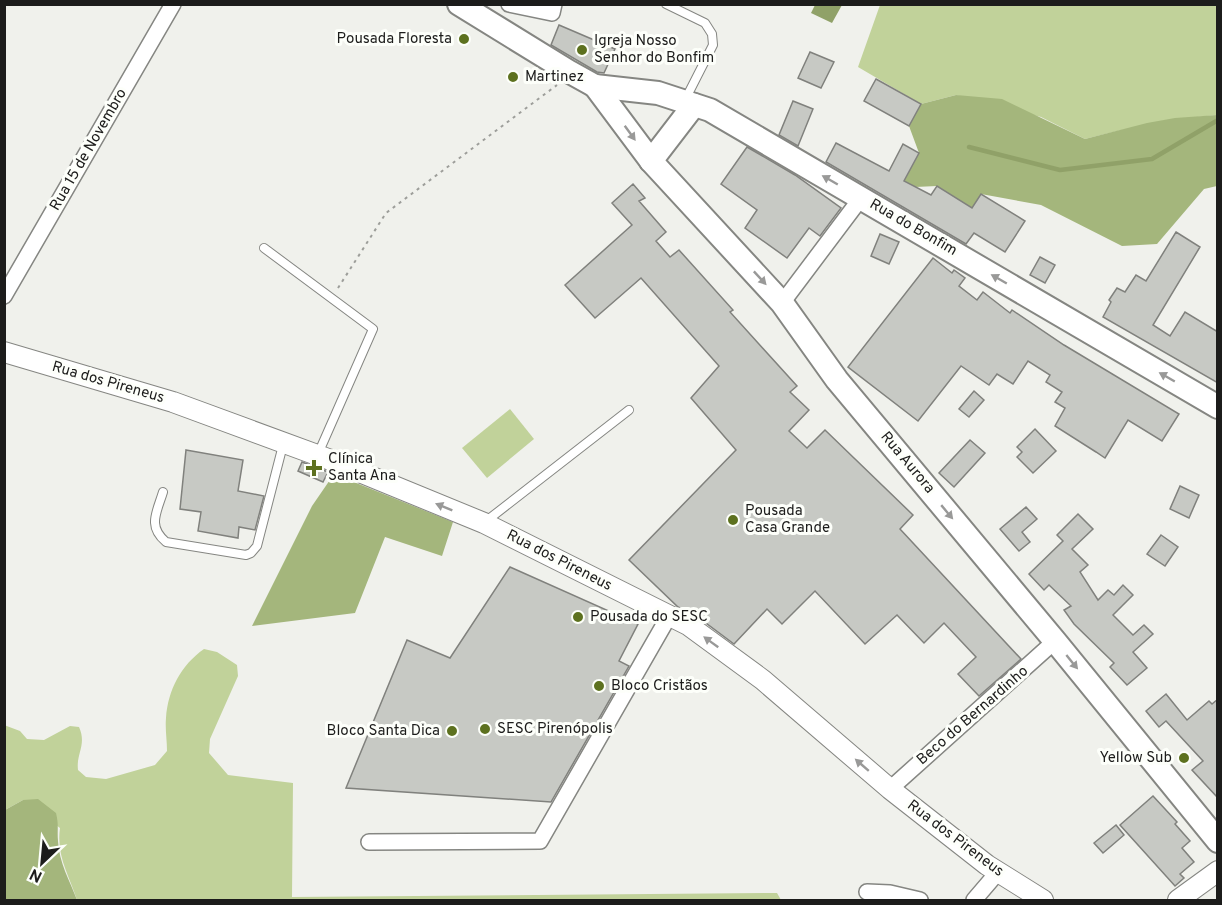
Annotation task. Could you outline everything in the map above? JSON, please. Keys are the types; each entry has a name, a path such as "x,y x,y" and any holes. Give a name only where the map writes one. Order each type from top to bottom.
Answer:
{"main road":[{"path":"467,6 568,71 596,86"},
{"name":"Rua do Bonfim","path":"596,86 658,93 710,110 1218,407"},
{"name":"Rua Aurora","path":"596,86 651,161 782,303 837,380 1209,826 1218,841"},
{"path":"651,161 689,103"}],"street":[{"name":"Rua 15 de Novembro","path":"4,296 173,4"},
{"path":"509,4 552,13 554,4"},
{"path":"782,303 861,198"},
{"name":"Rua dos Pireneus","path":"4,352 173,402 317,455 484,523 687,625 764,680 890,789 998,872 1043,900"},
{"path":"369,842 540,841 669,616"},
{"name":"Beco do Bernardinho","path":"890,789 1056,641"},
{"path":"1178,900 1218,870"},
{"path":"974,900 998,872"},
{"path":"867,892 890,893 920,900"}],"lane":[{"path":"666,4 705,22 712,34 713,45 689,103"},
{"path":"264,248 373,329 317,455"},
{"path":"484,523 629,410"},
{"path":"162,492 154,524 158,535 166,542 246,555 251,553 257,546 284,443"}],"path":[{"path":"331,298 386,213 554,88 568,71"}],"shaded area":[{"path":"815,4 842,5 832,23 811,13"},
{"path":"880,5 1217,5 1217,115 1151,124 1085,139 1041,117 956,95 921,104 858,67"},
{"path":"956,95 1002,99 1085,139 1147,123 1217,115 1217,186 1204,189 1157,244 1122,246 1041,205 981,194 972,208 937,186 915,187 904,181 919,153 909,126 921,104"},
{"path":"510,409 534,439 487,478 462,448"},
{"path":"334,474 453,522 442,556 385,537 355,613 252,626 312,506"},
{"path":"204,649 217,652 237,665 238,676 210,739 209,753 228,775 293,783 292,897 777,893 781,900 77,900 64,865 60,848 60,828 23,800 5,810 4,725 20,731 27,739 44,740 70,726 79,727 82,744 78,770 86,777 106,779 155,765 167,751 166,718 173,688 182,670"},
{"path":"38,799 56,813 60,857 77,900 5,900 5,810 23,800"}],"building":[{"name":"Igreja Nosso Senhor do Bonfim","path":"559,25 615,49 604,73 597,72 551,45"},
{"path":"810,52 834,62 821,88 798,78"},
{"path":"876,79 921,104 909,126 864,101"},
{"path":"793,101 813,109 798,146 779,135"},
{"path":"836,143 889,171 903,144 919,153 904,181 931,195 937,186 972,208 981,194 1025,221 1005,252 974,233 966,244 826,162"},
{"path":"747,147 795,175 841,208 820,236 809,228 787,258 745,228 757,210 721,184"},
{"path":"633,184 645,198 639,201 666,232 656,241 670,257 679,250 733,310 730,312 797,386 790,392 809,410 789,431 807,448 825,430 913,515 900,529 1021,659 979,696 958,674 976,657 944,623 924,643 897,615 865,644 815,591 782,624 767,609 734,644 695,615 678,607 629,560 736,450 691,398 719,366 641,278 595,318 565,285 632,225 612,203"},
{"path":"1176,232 1200,247 1153,325 1170,336 1185,312 1218,332 1218,383 1103,317 1111,302 1109,300 1117,288 1125,292 1136,275 1146,281"},
{"path":"880,234 899,242 889,264 871,256"},
{"path":"1040,257 1055,265 1045,283 1030,275"},
{"path":"933,258 952,273 954,270 965,278 959,286 977,300 983,292 1010,313 1012,310 1064,345 1179,414 1162,441 1128,420 1105,458 1055,426 1065,408 1055,402 1062,392 1046,382 1050,375 1028,361 1013,384 997,374 989,385 961,366 918,421 848,367"},
{"path":"974,391 984,400 969,417 959,409"},
{"path":"1035,429 1056,451 1033,473 1017,457 1022,452 1017,447"},
{"path":"970,440 985,453 954,487 939,473"},
{"path":"186,450 243,460 238,491 264,496 255,530 239,527 238,538 198,531 201,512 180,509"},
{"name":"Clínica Santa Ana","path":"302,462 328,472 323,482 298,471"},
{"path":"1180,486 1199,495 1189,518 1170,509"},
{"path":"1026,507 1037,519 1022,532 1030,542 1019,551 1000,529"},
{"path":"1078,514 1093,529 1072,549 1088,565 1080,572 1098,600 1108,590 1114,595 1123,585 1133,595 1113,615 1133,635 1144,625 1153,634 1133,652 1147,668 1127,685 1110,667 1114,663 1074,624 1064,610 1071,606 1049,585 1044,590 1029,574 1063,541 1057,535"},
{"path":"1161,535 1178,547 1165,566 1147,554"},
{"name":"SESC Pirenópolis","path":"510,567 638,624 619,661 629,666 551,802 346,788 407,640 450,658"},
{"path":"1166,694 1187,720 1209,701 1212,704 1218,699 1218,798 1192,770 1203,761 1166,721 1159,727 1146,711"},
{"path":"1153,796 1177,822 1175,824 1190,841 1182,848 1194,862 1180,874 1184,878 1175,886 1120,825"},
{"path":"1116,825 1124,835 1103,853 1094,843"}],"waterway":[{"path":"969,147 1060,170 1152,159 1218,120"}],"place":[{"name":"Pousada Floresta","path":"464,39"},
{"name":"Igreja Nosso Senhor do Bonfim","path":"582,50"},
{"name":"Martinez","path":"513,77"},
{"name":"Clínica Santa Ana","path":"314,468"},
{"name":"Pousada Casa Grande","path":"733,520"},
{"name":"Pousada do SESC","path":"578,617"},
{"name":"Bloco Cristãos","path":"599,686"},
{"name":"SESC Pirenópolis","path":"485,729"},
{"name":"Bloco Santa Dica","path":"452,731"},
{"name":"Yellow Sub","path":"1184,758"}]}
